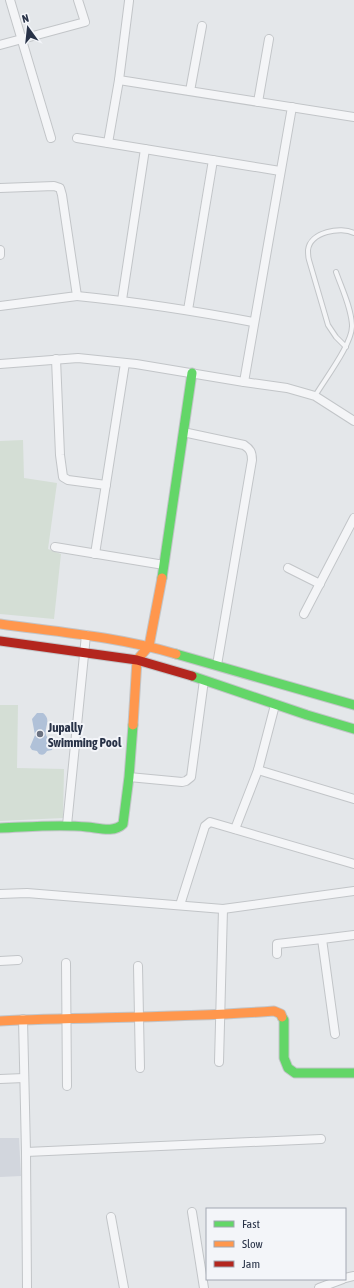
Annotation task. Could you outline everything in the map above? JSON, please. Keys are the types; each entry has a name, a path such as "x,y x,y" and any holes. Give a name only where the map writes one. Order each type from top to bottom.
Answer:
{"street":[{"path":"10,0 51,138"},
{"path":"0,45 85,22 78,0"},
{"path":"108,144 119,80 129,1"},
{"path":"190,91 202,26"},
{"path":"258,102 269,39"},
{"path":"119,80 354,117"},
{"path":"244,382 253,322 292,107"},
{"path":"77,138 280,171"},
{"path":"122,300 145,149"},
{"path":"188,310 213,160"},
{"path":"0,188 54,186 60,188 77,296"},
{"path":"0,250 0,255"},
{"path":"0,306 77,296 122,300 253,322"},
{"path":"0,364 78,358 125,363 287,388 315,396 354,421"},
{"path":"56,359 60,455 63,477 68,480 106,485"},
{"path":"95,554 125,363"},
{"path":"0,828 67,825 111,829 121,827 125,819 137,660 149,646 164,565 192,373"},
{"path":"183,432 244,445 252,453 217,665"},
{"path":"304,614 354,518"},
{"path":"54,547 164,565"},
{"path":"288,568 320,584"},
{"path":"0,624 86,635 149,646 354,705"},
{"path":"67,825 86,635"},
{"path":"0,641 137,660 204,680 307,716 354,728"},
{"path":"129,777 182,782 191,777 204,680"},
{"path":"235,829 258,770 275,705"},
{"path":"258,770 354,799"},
{"path":"180,905 206,823 212,822 354,864"},
{"path":"0,894 34,893 223,909 354,891"},
{"path":"220,1062 223,909"},
{"path":"277,954 277,944 354,935"},
{"path":"322,939 335,1034"},
{"path":"0,961 18,960"},
{"path":"66,963 67,1086"},
{"path":"138,966 140,1068"},
{"path":"0,1021 23,1019 220,1015 274,1011 281,1014 284,1020 284,1058 288,1068 295,1073 354,1072"},
{"path":"23,1019 27,1288"},
{"path":"0,1079 24,1078"},
{"path":"26,1152 321,1139"},
{"path":"192,1212 204,1288"},
{"path":"111,1217 124,1288"},
{"path":"319,1288 341,1280"}],"lane":[{"path":"346,347 336,337 328,325 309,260 308,249 314,239 325,232 340,229 354,233"},
{"path":"315,396 346,347 351,334 351,315 336,272"}],"shaded area":[{"path":"23,440 24,478 57,483 48,549 61,554 54,619 0,614 0,441"},
{"path":"0,705 18,705 17,768 64,769 63,818 0,821"},
{"path":"0,1138 19,1138 21,1176 0,1177"}],"water":[{"name":"Jupally Swimming Pool","path":"37,713 43,713 47,718 46,735 53,746 52,750 47,751 43,755 32,750 30,747 35,735 32,719"}],"traffic: fast":[{"path":"162,578 192,373"},
{"path":"176,654 354,705"},
{"path":"192,676 307,715 354,729"},
{"path":"0,828 65,826 111,829 119,827 123,824 129,777 133,725"},
{"path":"282,1017 284,1020 284,1058 288,1068 295,1073 354,1073"}],"traffic: slow":[{"path":"133,725 137,660 149,646 162,578"},
{"path":"0,624 111,639 176,654"},
{"path":"0,1021 206,1015 274,1011 281,1014 282,1017"}],"traffic: jam":[{"path":"0,641 137,660 192,676"}],"place":[{"name":"Jupally Swimming Pool","path":"40,734"}]}
